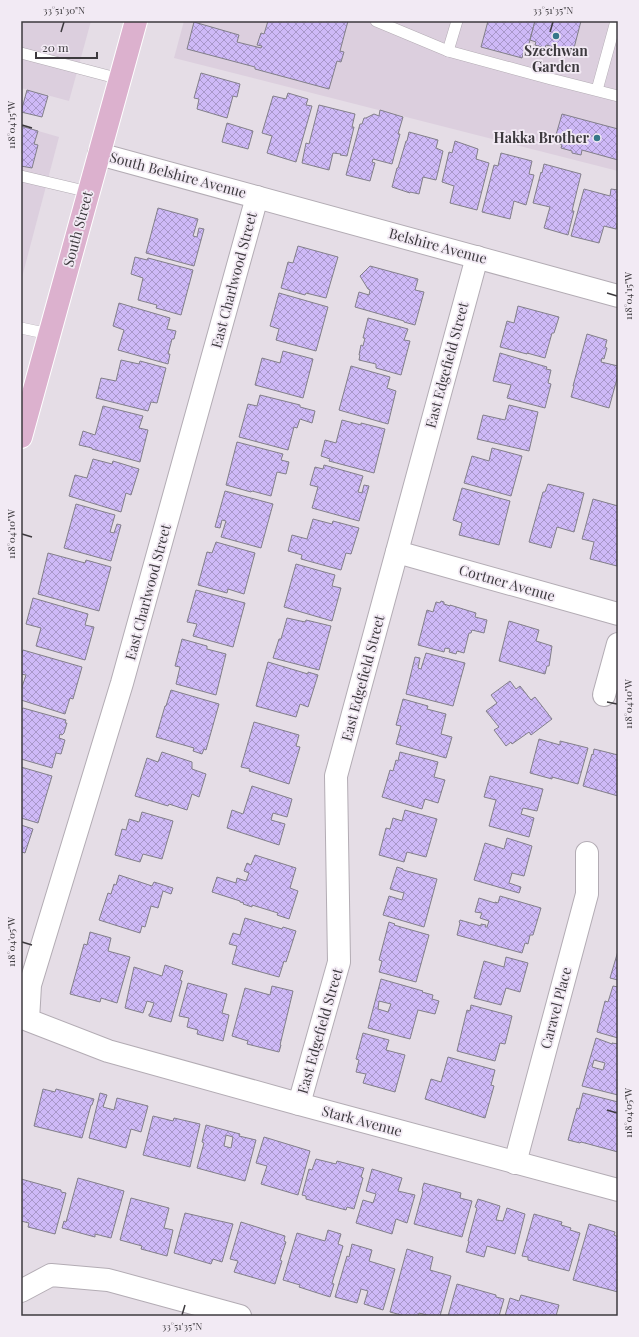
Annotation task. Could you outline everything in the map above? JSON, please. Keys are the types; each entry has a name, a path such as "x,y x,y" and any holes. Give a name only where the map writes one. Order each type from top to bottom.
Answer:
{"main road":[{"name":"South Street","path":"21,437 136,21"}],"street":[{"name":"South Belshire Avenue","path":"99,154 257,197"},
{"name":"Belshire Avenue","path":"257,197 618,296"},
{"name":"East Charlwood Street","path":"30,985 122,683 257,197"},
{"name":"East Edgefield Street","path":"299,1104 339,962 336,776 476,257"},
{"name":"Cortner Avenue","path":"397,552 618,614"},
{"path":"604,695 618,644"},
{"name":"Caravel Place","path":"515,1163 587,894 587,853"},
{"name":"Stark Avenue","path":"30,985 28,1020 108,1051 618,1190"},
{"path":"21,1291 51,1275 108,1280 240,1316"}],"lane":[{"path":"376,21 448,51 618,96"},
{"path":"448,51 457,21"},
{"path":"597,90 616,21"},
{"path":"21,53 120,79"},
{"path":"21,176 89,192"},
{"path":"21,328 49,334"}],"shaded area":[{"path":"21,21 91,21 69,101 21,88"},
{"path":"184,21 618,21 618,171 174,58"},
{"path":"21,126 59,137 21,281"}],"building":[{"path":"268,21 348,21 340,51 344,52 341,62 337,61 329,89 187,49 194,22 239,35 237,42 261,48 262,46 257,45 261,33 264,34"},
{"path":"488,21 535,21 527,51 524,51 522,58 481,47"},
{"path":"535,21 581,21 573,52 546,45 545,48 535,45 536,42 530,40"},
{"path":"201,73 240,84 237,97 233,96 227,118 197,109 199,99 194,98"},
{"path":"27,90 48,96 42,117 21,112"},
{"path":"288,93 308,99 306,105 312,106 296,162 267,153 272,136 262,133 273,96 286,99"},
{"path":"319,105 355,114 352,127 354,127 347,156 333,153 329,170 302,163 306,143 309,144"},
{"path":"380,110 403,117 392,164 373,159 372,162 375,163 370,181 346,175 360,124 362,124 364,118 374,114 379,116"},
{"path":"562,114 618,129 618,160 582,150 581,155 561,148 562,145 554,142"},
{"path":"227,123 253,131 248,149 222,142"},
{"path":"21,126 38,131 34,144 38,145 32,168 21,166"},
{"path":"409,132 438,140 436,148 443,151 436,180 423,177 419,194 410,193 392,187"},
{"path":"455,141 478,149 476,159 489,163 477,210 450,203 454,186 442,182 449,152 452,153"},
{"path":"501,153 532,161 529,174 534,175 526,205 514,201 510,219 482,212 494,165 498,166"},
{"path":"544,164 581,174 568,235 544,228 550,207 533,203"},
{"path":"584,189 610,196 611,189 618,190 618,221 616,229 604,226 599,243 571,236"},
{"path":"158,208 198,219 193,236 197,237 199,228 204,229 194,266 146,253"},
{"path":"298,246 338,257 326,298 306,293 305,295 281,288 288,262 293,263"},
{"path":"135,257 147,260 148,258 193,270 181,315 156,308 157,305 138,300 143,278 131,274"},
{"path":"370,266 418,279 415,290 424,292 415,325 355,307 359,292 369,295 370,290 360,276"},
{"path":"279,293 328,307 316,351 276,340 279,329 270,326"},
{"path":"119,303 170,318 167,329 176,331 168,354 170,354 168,364 118,350 124,330 113,326"},
{"path":"518,306 559,317 554,333 552,333 545,358 500,347 507,321 514,323"},
{"path":"368,318 408,329 404,340 410,341 401,375 376,368 376,364 359,360 361,345 363,346 365,338 363,338"},
{"path":"587,334 607,340 605,347 607,348 604,359 602,358 601,362 618,366 618,375 609,408 571,397"},
{"path":"283,351 313,359 303,398 255,385 262,358 280,363"},
{"path":"500,353 547,367 546,369 551,370 548,383 551,384 545,408 507,398 511,385 493,381"},
{"path":"121,360 139,364 140,361 166,368 157,403 151,402 148,411 96,398 101,378 116,381"},
{"path":"351,366 390,377 387,388 396,391 388,424 339,410"},
{"path":"260,395 300,405 300,407 315,411 312,423 300,419 297,428 294,427 288,450 239,437 248,404 257,406"},
{"path":"509,405 538,412 529,451 477,439 483,415 505,420"},
{"path":"103,406 143,416 139,428 148,430 140,462 79,445 83,431 95,435"},
{"path":"342,420 385,429 374,473 329,461 330,459 321,456 325,440 336,443"},
{"path":"237,442 283,454 281,460 289,462 286,474 277,472 271,496 226,485"},
{"path":"492,448 522,456 511,496 464,483 472,456 489,461"},
{"path":"93,459 112,464 113,461 139,469 131,495 126,493 121,512 69,496 75,475 87,478"},
{"path":"324,465 363,476 358,492 362,493 364,485 369,486 359,521 312,508 318,487 310,485 315,467 323,469"},
{"path":"548,484 584,493 574,532 557,527 551,548 529,542 543,492 545,492"},
{"path":"462,488 510,501 499,545 459,535 462,523 453,520"},
{"path":"225,491 273,504 261,548 221,537 226,521 222,520 220,528 215,527"},
{"path":"593,499 618,506 617,566 590,559 594,542 582,539"},
{"path":"76,504 115,515 110,532 114,533 117,524 121,525 111,561 64,548"},
{"path":"313,519 332,524 333,521 359,528 351,554 346,553 341,570 301,559 302,555 288,551 292,535 307,539"},
{"path":"216,542 255,553 244,594 228,589 227,593 198,585 207,552 212,553"},
{"path":"48,553 85,563 86,560 111,567 99,611 38,594"},
{"path":"296,564 335,575 332,586 341,588 332,621 284,607"},
{"path":"196,590 245,603 233,647 193,636 197,624 187,622"},
{"path":"33,598 88,614 85,625 94,627 85,660 36,646 41,628 26,624"},
{"path":"441,601 444,602 444,604 476,613 475,617 487,620 484,633 472,630 471,633 469,633 464,653 457,651 456,654 449,652 450,649 445,648 444,652 418,645 427,610 433,612 436,602 440,603"},
{"path":"287,618 305,622 306,620 331,626 319,670 273,658 279,639 281,639"},
{"path":"509,621 539,630 536,641 552,646 549,666 547,666 545,674 499,661"},
{"path":"182,639 207,646 207,649 226,654 216,695 176,684 180,667 175,666"},
{"path":"23,650 82,667 73,699 70,698 65,714 21,700 21,690 26,675 21,674 21,656"},
{"path":"426,653 465,663 453,706 406,694 415,657 420,658 418,668 421,669"},
{"path":"268,662 308,674 308,672 318,675 308,707 300,704 296,717 256,706"},
{"path":"510,681 516,689 520,686 531,700 535,697 552,719 531,735 529,732 512,744 511,742 506,746 494,730 499,727 486,711 497,703 491,695"},
{"path":"171,690 219,704 206,750 204,749 202,754 193,751 194,748 156,737"},
{"path":"403,699 428,706 427,709 446,714 441,734 452,737 446,758 396,744 401,726 396,725"},
{"path":"23,708 66,720 65,723 67,723 64,733 62,735 60,734 59,738 65,740 61,754 56,753 52,768 21,759 21,711"},
{"path":"254,722 299,735 296,746 300,747 289,784 241,767"},
{"path":"539,739 560,745 560,741 588,748 578,784 530,773"},
{"path":"594,749 618,755 618,796 583,786"},
{"path":"162,752 192,762 192,769 206,774 199,797 192,794 187,810 135,796 147,758 158,762"},
{"path":"400,752 438,762 434,777 445,780 438,803 425,799 422,809 382,797 390,770 393,771 396,760 398,761"},
{"path":"21,767 52,776 38,823 21,818"},
{"path":"490,776 543,789 537,811 523,808 521,814 534,818 529,837 489,826 496,800 484,797"},
{"path":"252,786 292,799 287,817 273,813 271,820 285,824 279,845 227,828 232,810 243,814"},
{"path":"405,810 437,819 426,857 407,852 404,862 379,855 386,828 390,829 393,818 402,821"},
{"path":"142,812 173,821 162,859 143,854 140,862 115,855 122,829 126,830 129,819 139,822"},
{"path":"21,825 33,829 25,853 22,852 21,854"},
{"path":"507,838 532,846 524,876 512,873 509,883 521,887 519,893 474,880 485,843 504,849"},
{"path":"255,855 296,868 290,888 298,891 289,919 277,915 278,913 252,905 252,907 243,904 244,903 240,901 212,892 217,877 236,883 237,878 246,881 249,873 244,871 247,863 251,865"},
{"path":"397,867 437,879 424,927 383,915 389,896 402,900 404,893 390,889"},
{"path":"119,875 152,886 154,882 173,888 171,894 163,891 158,908 151,906 145,927 142,926 140,933 99,920 108,893 111,894"},
{"path":"500,896 541,908 533,935 530,935 528,944 525,943 522,953 457,935 460,920 481,926 481,924 486,925 485,927 487,927 489,921 480,918 482,913 475,912 479,898 498,903"},
{"path":"245,918 282,929 283,927 296,931 286,962 284,961 279,977 232,964 237,946 229,944 233,933 240,935"},
{"path":"389,922 395,924 394,925 429,935 416,982 379,972 382,961 379,960"},
{"path":"90,932 111,938 108,951 130,957 117,1003 101,998 100,1002 70,994 84,944 87,945"},
{"path":"618,951 618,980 610,978"},
{"path":"506,957 528,963 520,992 506,988 501,1005 474,998 484,961 504,967"},
{"path":"165,965 183,971 180,980 182,981 171,1022 149,1016 154,1003 147,1001 143,1013 125,1008 134,967 162,976"},
{"path":"381,979 423,991 422,992 433,995 432,999 439,1001 435,1014 418,1010 410,1039 368,1028","holes":["379,1001 391,1004 388,1012 378,1009"]},
{"path":"188,983 227,994 222,1013 229,1015 223,1041 197,1034 198,1030 187,1027 189,1018 179,1016"},
{"path":"272,986 293,991 279,1052 247,1044 248,1041 232,1036 245,988 270,995"},
{"path":"613,986 618,987 618,1038 597,1032 605,1001 608,1002"},
{"path":"471,1005 512,1016 505,1044 500,1043 495,1061 457,1051 467,1010 470,1011"},
{"path":"363,1033 389,1040 386,1050 405,1055 395,1092 363,1083 366,1074 356,1072 359,1060 356,1059"},
{"path":"596,1038 612,1044 618,1044 618,1095 582,1086","holes":["594,1060 605,1063 603,1070 592,1067"]},
{"path":"448,1057 495,1070 491,1085 494,1086 485,1118 425,1099 431,1079 441,1082"},
{"path":"43,1089 55,1092 56,1089 94,1099 82,1138 34,1126"},
{"path":"100,1093 107,1095 103,1107 114,1110 117,1098 148,1106 141,1132 131,1129 126,1148 89,1138"},
{"path":"583,1093 618,1102 618,1152 568,1140"},
{"path":"153,1116 173,1121 174,1118 200,1124 190,1167 143,1155"},
{"path":"206,1125 256,1140 245,1181 197,1168 204,1143 202,1142","holes":["226,1135 233,1137 231,1148 224,1146"]},
{"path":"264,1137 310,1151 298,1195 261,1184 267,1166 256,1163"},
{"path":"316,1159 336,1164 337,1161 364,1168 361,1177 363,1178 354,1209 347,1207 346,1210 306,1199 306,1196 302,1195 309,1169 312,1170"},
{"path":"372,1169 402,1178 398,1191 415,1195 407,1223 396,1219 392,1234 356,1223 363,1200 373,1203 376,1194 366,1191"},
{"path":"78,1178 124,1191 111,1238 95,1234 95,1237 62,1228 64,1221 66,1222"},
{"path":"21,1179 61,1190 61,1192 66,1193 55,1234 28,1227 29,1223 21,1221"},
{"path":"424,1183 461,1193 460,1198 472,1201 462,1237 414,1224"},
{"path":"131,1198 169,1208 164,1228 173,1230 167,1256 141,1249 142,1246 120,1240"},
{"path":"478,1199 500,1206 496,1220 503,1221 507,1208 525,1214 515,1254 487,1246 484,1257 466,1252"},
{"path":"185,1213 233,1224 222,1262 213,1259 211,1264 174,1253"},
{"path":"534,1214 562,1222 561,1225 580,1233 569,1271 528,1260 528,1257 522,1256"},
{"path":"241,1222 285,1236 284,1241 286,1242 280,1260 282,1261 275,1284 234,1272 238,1261 230,1259"},
{"path":"589,1224 615,1232 614,1235 618,1237 618,1292 573,1280"},
{"path":"328,1230 341,1234 338,1244 343,1246 332,1283 334,1284 330,1297 283,1280 297,1233 325,1241"},
{"path":"352,1244 372,1250 369,1261 395,1269 383,1310 364,1304 368,1291 361,1289 357,1303 335,1297"},
{"path":"407,1249 433,1257 430,1270 451,1276 440,1316 431,1316 419,1313 418,1316 405,1316 390,1312"},
{"path":"457,1284 496,1295 496,1297 504,1299 499,1316 448,1316"},
{"path":"521,1295 559,1305 556,1316 505,1316 510,1298 519,1301"}],"place":[{"name":"Szechwan Garden","path":"556,36"},
{"name":"Hakka Brother","path":"597,138"}]}
